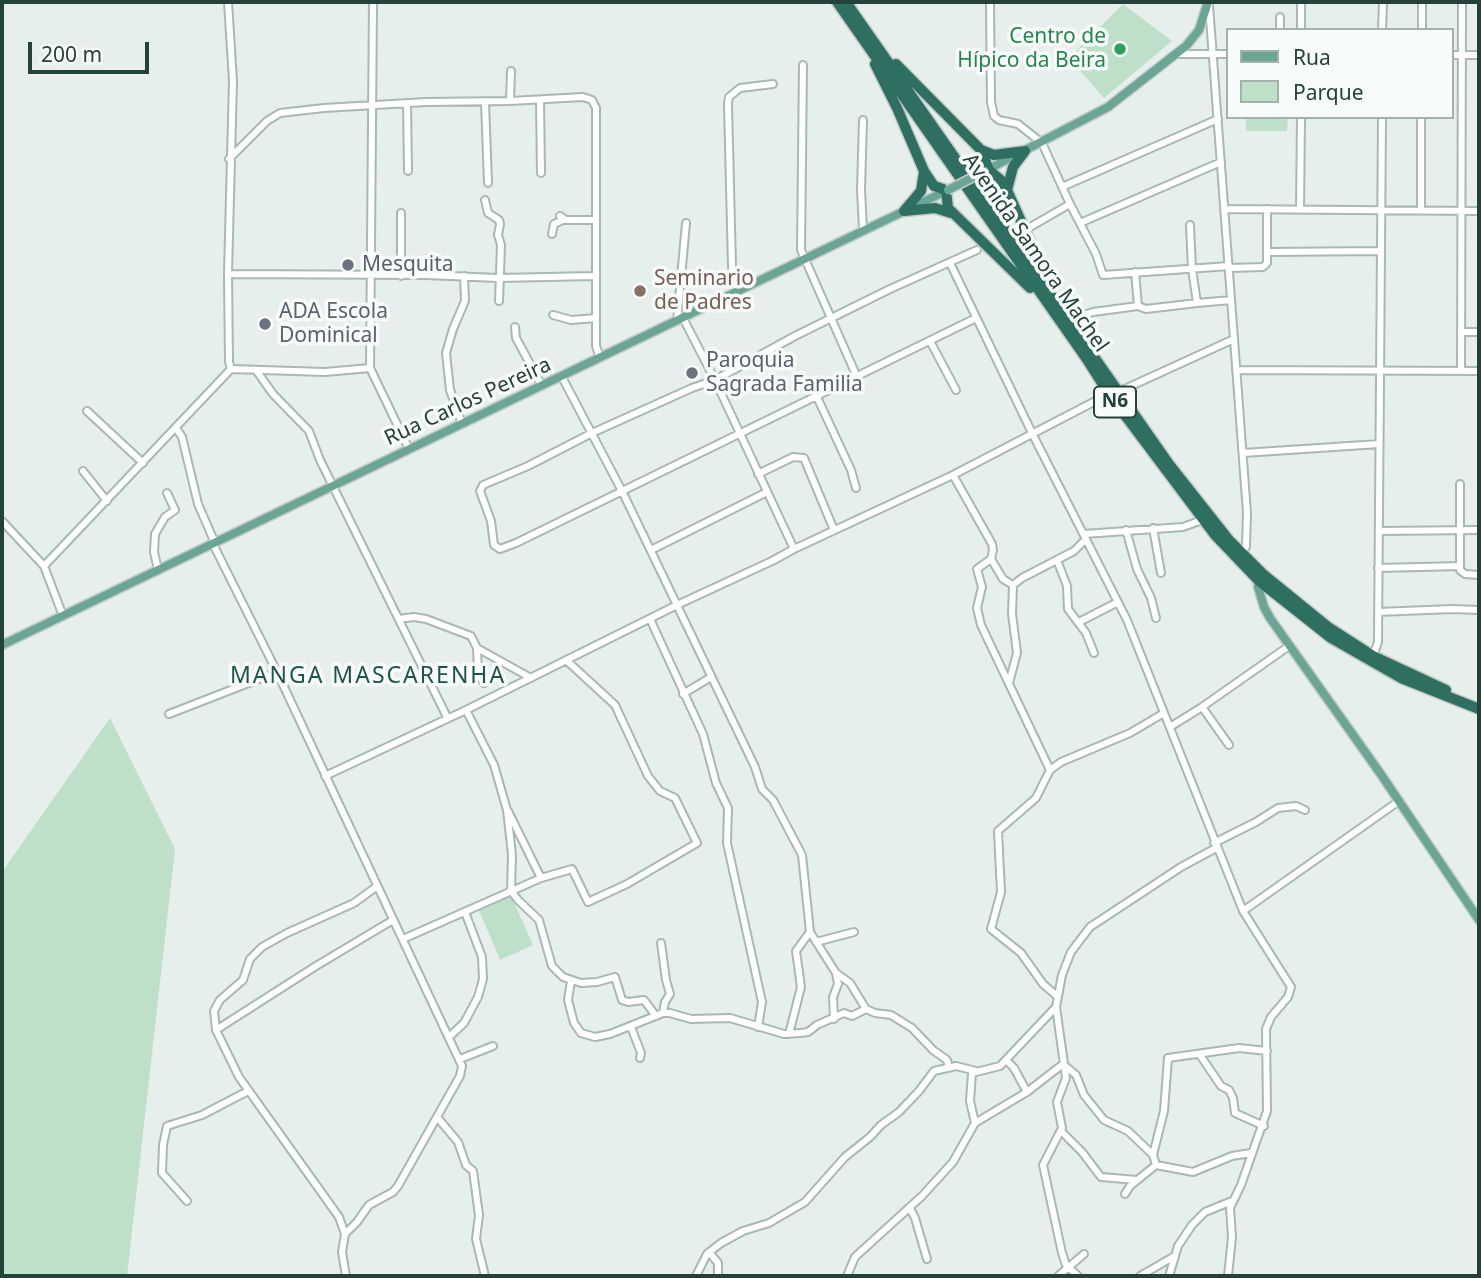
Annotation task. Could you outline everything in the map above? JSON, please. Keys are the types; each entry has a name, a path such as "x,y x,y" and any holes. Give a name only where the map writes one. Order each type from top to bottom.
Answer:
{"highway":[{"name":"Avenida Samora Machel","path":"837,2 876,51 1068,320 1114,393 1202,520 1259,581 1331,638 1368,661 1431,692 1479,709"},
{"name":"Avenida Samora Machel","path":"846,2 876,51 1088,361 1206,514 1286,595 1328,627 1373,656 1427,682 1479,702"},
{"path":"876,51 981,150 993,155 1025,151"},
{"path":"876,51 924,172 934,186 947,190 946,205 1048,304"},
{"path":"981,150 987,170 1002,181 1007,190 1060,309"},
{"path":"1007,190 1013,167 1025,151"},
{"path":"904,211 921,191 924,172"},
{"path":"904,211 935,208 952,213"}],"main road":[{"name":"Rua Carlos Pereira","path":"3,641 64,616 1042,143 1108,107 1175,54 1195,37 1208,2"},
{"path":"1259,581 1258,587 1264,607 1289,646 1479,920"}],"street":[{"path":"228,2 233,81 228,274 231,369"},
{"path":"373,2 370,368 409,449"},
{"path":"990,2 991,102 994,116 999,120 1018,124 1042,143 1096,254 1102,275 1263,267 1267,263 1267,209"},
{"path":"1208,2 1247,513 1246,547 1241,552"},
{"path":"1301,2 1301,28"},
{"path":"1382,2 1382,28"},
{"path":"1422,2 1422,28"},
{"path":"1461,370 1462,2"},
{"path":"1280,17 1280,28"},
{"path":"1175,54 1226,54"},
{"path":"1453,55 1479,55"},
{"path":"803,65 801,247 804,260 857,377"},
{"path":"510,102 511,71"},
{"path":"738,290 732,267 727,104 729,97 740,88 773,83"},
{"path":"229,159 267,121 278,114 324,107 407,103 510,102 583,97 592,100 595,104 596,346 600,358"},
{"path":"540,100 541,173"},
{"path":"485,102 488,183"},
{"path":"407,103 408,171"},
{"path":"1062,187 1218,119"},
{"path":"1300,210 1301,119"},
{"path":"1373,656 1378,642 1382,119"},
{"path":"1421,119 1421,211"},
{"path":"863,120 863,229"},
{"path":"1080,223 1221,162"},
{"path":"485,200 488,213 499,220 500,224 499,301"},
{"path":"1025,230 1070,204"},
{"path":"1224,209 1479,211"},
{"path":"401,213 401,276"},
{"path":"552,234 554,224 562,218 595,220"},
{"path":"686,223 680,319 715,380 794,548"},
{"path":"1190,225 1197,303"},
{"path":"976,318 516,543 500,549 494,545 491,521 486,513 480,487 592,433 715,380 795,336 977,250"},
{"path":"1267,252 1381,251"},
{"path":"950,263 1118,602 1243,911 1292,987 1288,997 1274,1012 1265,1038 1268,1105 1264,1126 1232,1201 1229,1217 1232,1237 1228,1276"},
{"path":"1135,272 1138,306"},
{"path":"228,274 498,278 595,276"},
{"path":"462,424 450,390 446,363 450,338 465,301 464,276"},
{"path":"1068,320 1093,312 1138,306 1146,309 1231,300"},
{"path":"553,315 571,320 596,318"},
{"path":"515,327 516,338 542,386"},
{"path":"1461,332 1479,332"},
{"path":"325,776 466,710 794,548 953,475 1114,393 1234,339"},
{"path":"930,341 956,390"},
{"path":"44,566 231,369 325,372 370,368"},
{"path":"256,370 273,394 309,431 333,486 447,717"},
{"path":"1236,370 1479,370"},
{"path":"562,377 622,491 755,767 762,789 773,800 802,855 810,932 836,973 838,984 833,997 834,1019"},
{"path":"817,397 851,470 856,488"},
{"path":"88,411 143,463"},
{"path":"176,428 182,437 198,504 214,543 462,1066 398,1186 393,1192 369,1205 345,1234"},
{"path":"1243,453 1379,444"},
{"path":"758,474 793,457 803,458 834,530"},
{"path":"83,471 107,501"},
{"path":"953,475 992,544 991,559 977,569 982,587 977,608 984,631 1050,770"},
{"path":"1460,484 1460,566 1463,573 1479,575"},
{"path":"159,570 154,552 155,534 165,517 175,510 167,492"},
{"path":"651,551 767,492"},
{"path":"1013,585 1074,551 1085,536 1126,530 1183,527 1202,520"},
{"path":"2,522 44,566 64,616"},
{"path":"1153,528 1161,573"},
{"path":"1126,530 1137,569 1151,598 1156,618"},
{"path":"1379,531 1479,530"},
{"path":"991,559 1003,579 1013,585"},
{"path":"1057,560 1067,586 1066,599 1069,608 1094,653"},
{"path":"1378,568 1460,566"},
{"path":"1009,683 1017,653 1012,614 1013,585"},
{"path":"1079,622 1118,602"},
{"path":"1378,612 1479,610"},
{"path":"399,619 426,619 471,636 477,648 478,674 484,683"},
{"path":"650,619 703,734 716,783 728,808 727,843 762,1002 758,1027"},
{"path":"1170,727 1289,646"},
{"path":"477,648 531,678"},
{"path":"403,939 541,878 572,869 588,902 627,884 697,844 675,798 660,790 648,776 615,705 566,660"},
{"path":"169,714 277,672"},
{"path":"683,694 711,677"},
{"path":"1202,707 1229,745"},
{"path":"466,710 494,765 507,810 512,855 511,891 539,920 552,967 570,981 588,984 615,977 622,1000 644,1000 659,1015"},
{"path":"1057,996 1043,984 1021,953 991,929 1001,892 998,831 1036,798 1050,770 1061,762 1130,733 1164,713"},
{"path":"1243,911 1399,801"},
{"path":"1136,1180 1101,1177 1062,1132 1057,1102 1066,1078 1056,1007 1070,952 1090,927 1215,846 1278,808 1296,806 1305,810"},
{"path":"507,810 541,878"},
{"path":"346,1276 342,1252 345,1234 339,1217 248,1091 216,1030 214,1012 216,1005 243,980 253,955 287,933 354,903 376,887"},
{"path":"449,1037 464,1023 478,997 483,979 482,957 466,912"},
{"path":"216,1030 393,920"},
{"path":"789,1034 801,987 796,951 810,932"},
{"path":"817,942 854,932"},
{"path":"659,1015 670,994 661,943"},
{"path":"836,973 850,983 866,1009 891,1015 912,1028 948,1061 949,1067"},
{"path":"570,981 569,1005 574,1023 581,1034 597,1037 659,1015 676,1014 691,1019 730,1018 789,1034 808,1032 844,1013 852,1016 866,1009"},
{"path":"696,1276 709,1252 732,1236 769,1223 805,1202 845,1157 899,1112 924,1086 932,1072 949,1067 976,1070 996,1068 1056,1007"},
{"path":"631,1027 641,1053 640,1058"},
{"path":"460,1059 493,1046"},
{"path":"1153,1155 1164,1111 1168,1058 1239,1048 1267,1051"},
{"path":"1200,1055 1221,1086 1229,1090 1235,1113 1264,1126"},
{"path":"1006,1060 1014,1068 1027,1092"},
{"path":"847,1276 855,1257 910,1208 953,1162 975,1123 1027,1092 1063,1064"},
{"path":"1063,1064 1076,1074 1084,1095 1104,1120 1128,1131 1153,1155 1156,1165"},
{"path":"975,1123 972,1119 971,1075 976,1070"},
{"path":"187,1201 162,1173 167,1126 202,1115 248,1091"},
{"path":"437,1117 458,1142 466,1165 473,1171 480,1215 476,1239 485,1276"},
{"path":"1062,1132 1044,1158 1043,1165 1062,1253 1069,1268 1078,1276"},
{"path":"1125,1194 1136,1180 1156,1165 1193,1172 1232,1156 1251,1153"},
{"path":"1169,1276 1173,1257 1181,1240 1201,1215 1232,1201"},
{"path":"910,1208 927,1259"},
{"path":"709,1252 718,1263 718,1276"},
{"path":"1058,1276 1084,1254"},
{"path":"1140,1276 1173,1257"}],"green space":[{"name":"Centro de Hípico da Beira","path":"1123,4 1172,41 1104,98 1069,58"},
{"path":"1246,119 1288,119 1287,131 1246,131"},
{"path":"110,718 175,849 127,1276 2,1276 2,872"},
{"path":"511,896 533,945 500,960 479,910"}],"place":[{"name":"Centro de Hípico da Beira","path":"1120,49"},
{"name":"Mesquita","path":"348,265"},
{"name":"Seminario de Padres","path":"640,291"},
{"name":"ADA Escola Dominical","path":"265,324"},
{"name":"Paroquia Sagrada Familia","path":"692,373"}],"district":[{"name":"MANGA MASCARENHA","path":"368,676"}]}
